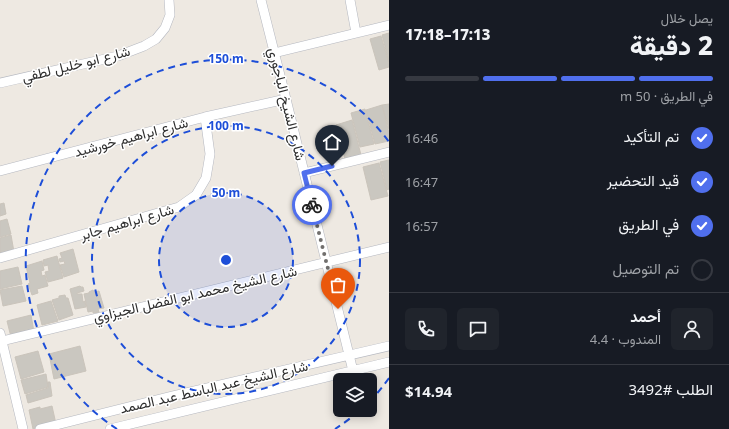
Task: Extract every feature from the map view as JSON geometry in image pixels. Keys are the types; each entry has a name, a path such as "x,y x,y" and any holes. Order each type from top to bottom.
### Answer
{"street":[{"name":"شارع ابو خليل لطفي","path":"0,83 118,56 144,46 156,39 165,28 170,15 169,0"},
{"name":"شارع الشيخ الباجوري","path":"261,0 353,370"},
{"path":"350,0 356,33"},
{"path":"274,53 389,25"},
{"name":"شارع ابراهيم خورشيد","path":"0,171 205,117 286,99"},
{"name":"شارع ابراهيم جابر","path":"0,258 179,207 196,195 206,178 210,154 205,117"},
{"path":"304,173 389,152"},
{"name":"شارع الشيخ محمد ابو الفضل الجيزاوي","path":"1,337 326,263 389,247"},
{"path":"1,337 23,429"},
{"name":"شارع الشيخ عبد الباسط عبد الصمد","path":"40,429 172,396 389,346"},
{"name":"شارع الشيخ عبد الباسط عبد الصمد","path":"110,429 389,362"}],"building":[{"path":"389,33 389,62 382,35"},
{"path":"381,36 389,67 379,70 370,39"},
{"path":"389,104 389,129 382,105"},
{"path":"382,105 389,133 389,141 375,144 366,110"},
{"path":"365,109 374,144 360,147 351,113"},
{"path":"352,120 361,155 345,159 336,125"},
{"path":"389,160 389,189 387,190 380,162"},
{"path":"379,163 388,196 371,200 363,167"},
{"path":"4,203 6,214 0,216 0,204"},
{"path":"7,219 11,234 0,237 0,221"},
{"path":"11,235 14,252 0,255 0,238"},
{"path":"73,249 79,272 64,277 60,265 65,264 64,261 60,262 59,259 62,258 60,253"},
{"path":"57,256 63,278 48,282 45,272 49,271 48,265 44,266 43,260"},
{"path":"42,261 44,270 41,271 42,276 45,275 48,286 37,289 38,293 32,295 28,284 30,283 26,266"},
{"path":"18,267 22,284 0,289 0,271"},
{"path":"22,286 26,301 3,306 0,290"},
{"path":"80,286 83,287 84,291 77,294 82,294 83,302 85,301 86,307 75,309 70,289"},
{"path":"93,290 94,292 99,291 104,308 98,309 99,312 93,313 93,311 88,312 84,294"},
{"path":"65,295 66,298 68,298 73,315 59,320 52,300 59,298 59,296"},
{"path":"51,301 58,321 42,325 37,305"},
{"path":"31,315 34,332 11,337 7,321"},
{"path":"80,346 86,371 54,379 49,354"},
{"path":"38,351 44,372 21,379 15,357"},
{"path":"46,374 48,387 25,394 21,380"},
{"path":"48,382 50,382 52,396 28,403 26,395 48,388"},
{"path":"52,406 56,424 33,429 29,410"}],"way so far":[{"path":"312,205 338,309"}],"route":[{"path":"312,205 304,173 332,166"}]}
